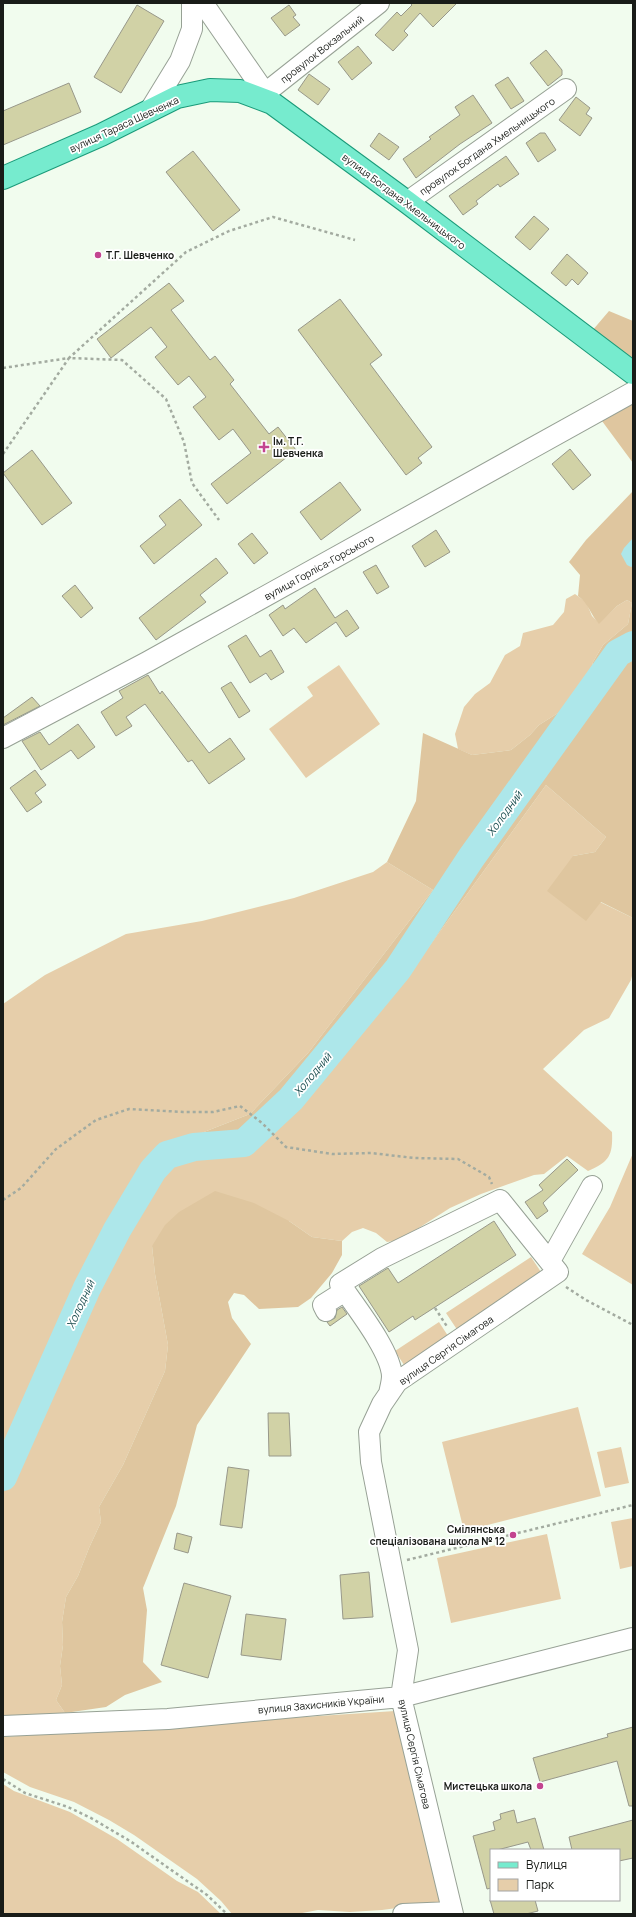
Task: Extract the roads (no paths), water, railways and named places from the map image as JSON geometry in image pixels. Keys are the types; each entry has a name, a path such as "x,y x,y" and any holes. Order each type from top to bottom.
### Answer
{"main road":[{"name":"вулиця Тараса Шевченка","path":"3,178 101,135 177,98 210,90 240,91 268,99"},
{"name":"вулиця Богдана Хмельницького","path":"268,99 633,373"}],"street":[{"path":"150,110 180,61 192,28 192,3"},
{"name":"вулиця Богдана Хмельницького","path":"203,3 268,99"},
{"name":"провулок Вокзальний","path":"268,99 379,3"},
{"name":"провулок Богдана Хмельницького","path":"407,202 566,89"},
{"name":"вулиця Горліса-Горського","path":"3,738 147,662 633,392"},
{"path":"389,1394 392,1377 390,1365 384,1350 335,1302 340,1284 382,1258 500,1200 550,1269 592,1186"},
{"name":"вулиця Сергія Сімагова","path":"453,1913 401,1697 408,1650 371,1462 369,1432 397,1382 456,1342 550,1269"},
{"name":"вулиця Захисників України","path":"3,1726 168,1719 401,1697 633,1638"},
{"path":"403,1914 453,1913"}],"water":[{"path":"633,538 633,566 631,567 627,565 621,554"}],"waterway":[{"name":"Холодний","path":"3,1477 87,1288 117,1230 153,1170 167,1155 194,1147 244,1143 291,1099 398,969 471,858 618,653 633,645"}],"place":[{"name":"Т.Г. Шевченко","path":"98,255"},
{"name":"Ім. Т.Г. Шевченка","path":"264,447"},
{"name":"Смілянська спеціалізована школа № 12","path":"513,1535"},
{"name":"Мистецька школа","path":"540,1786"}]}
